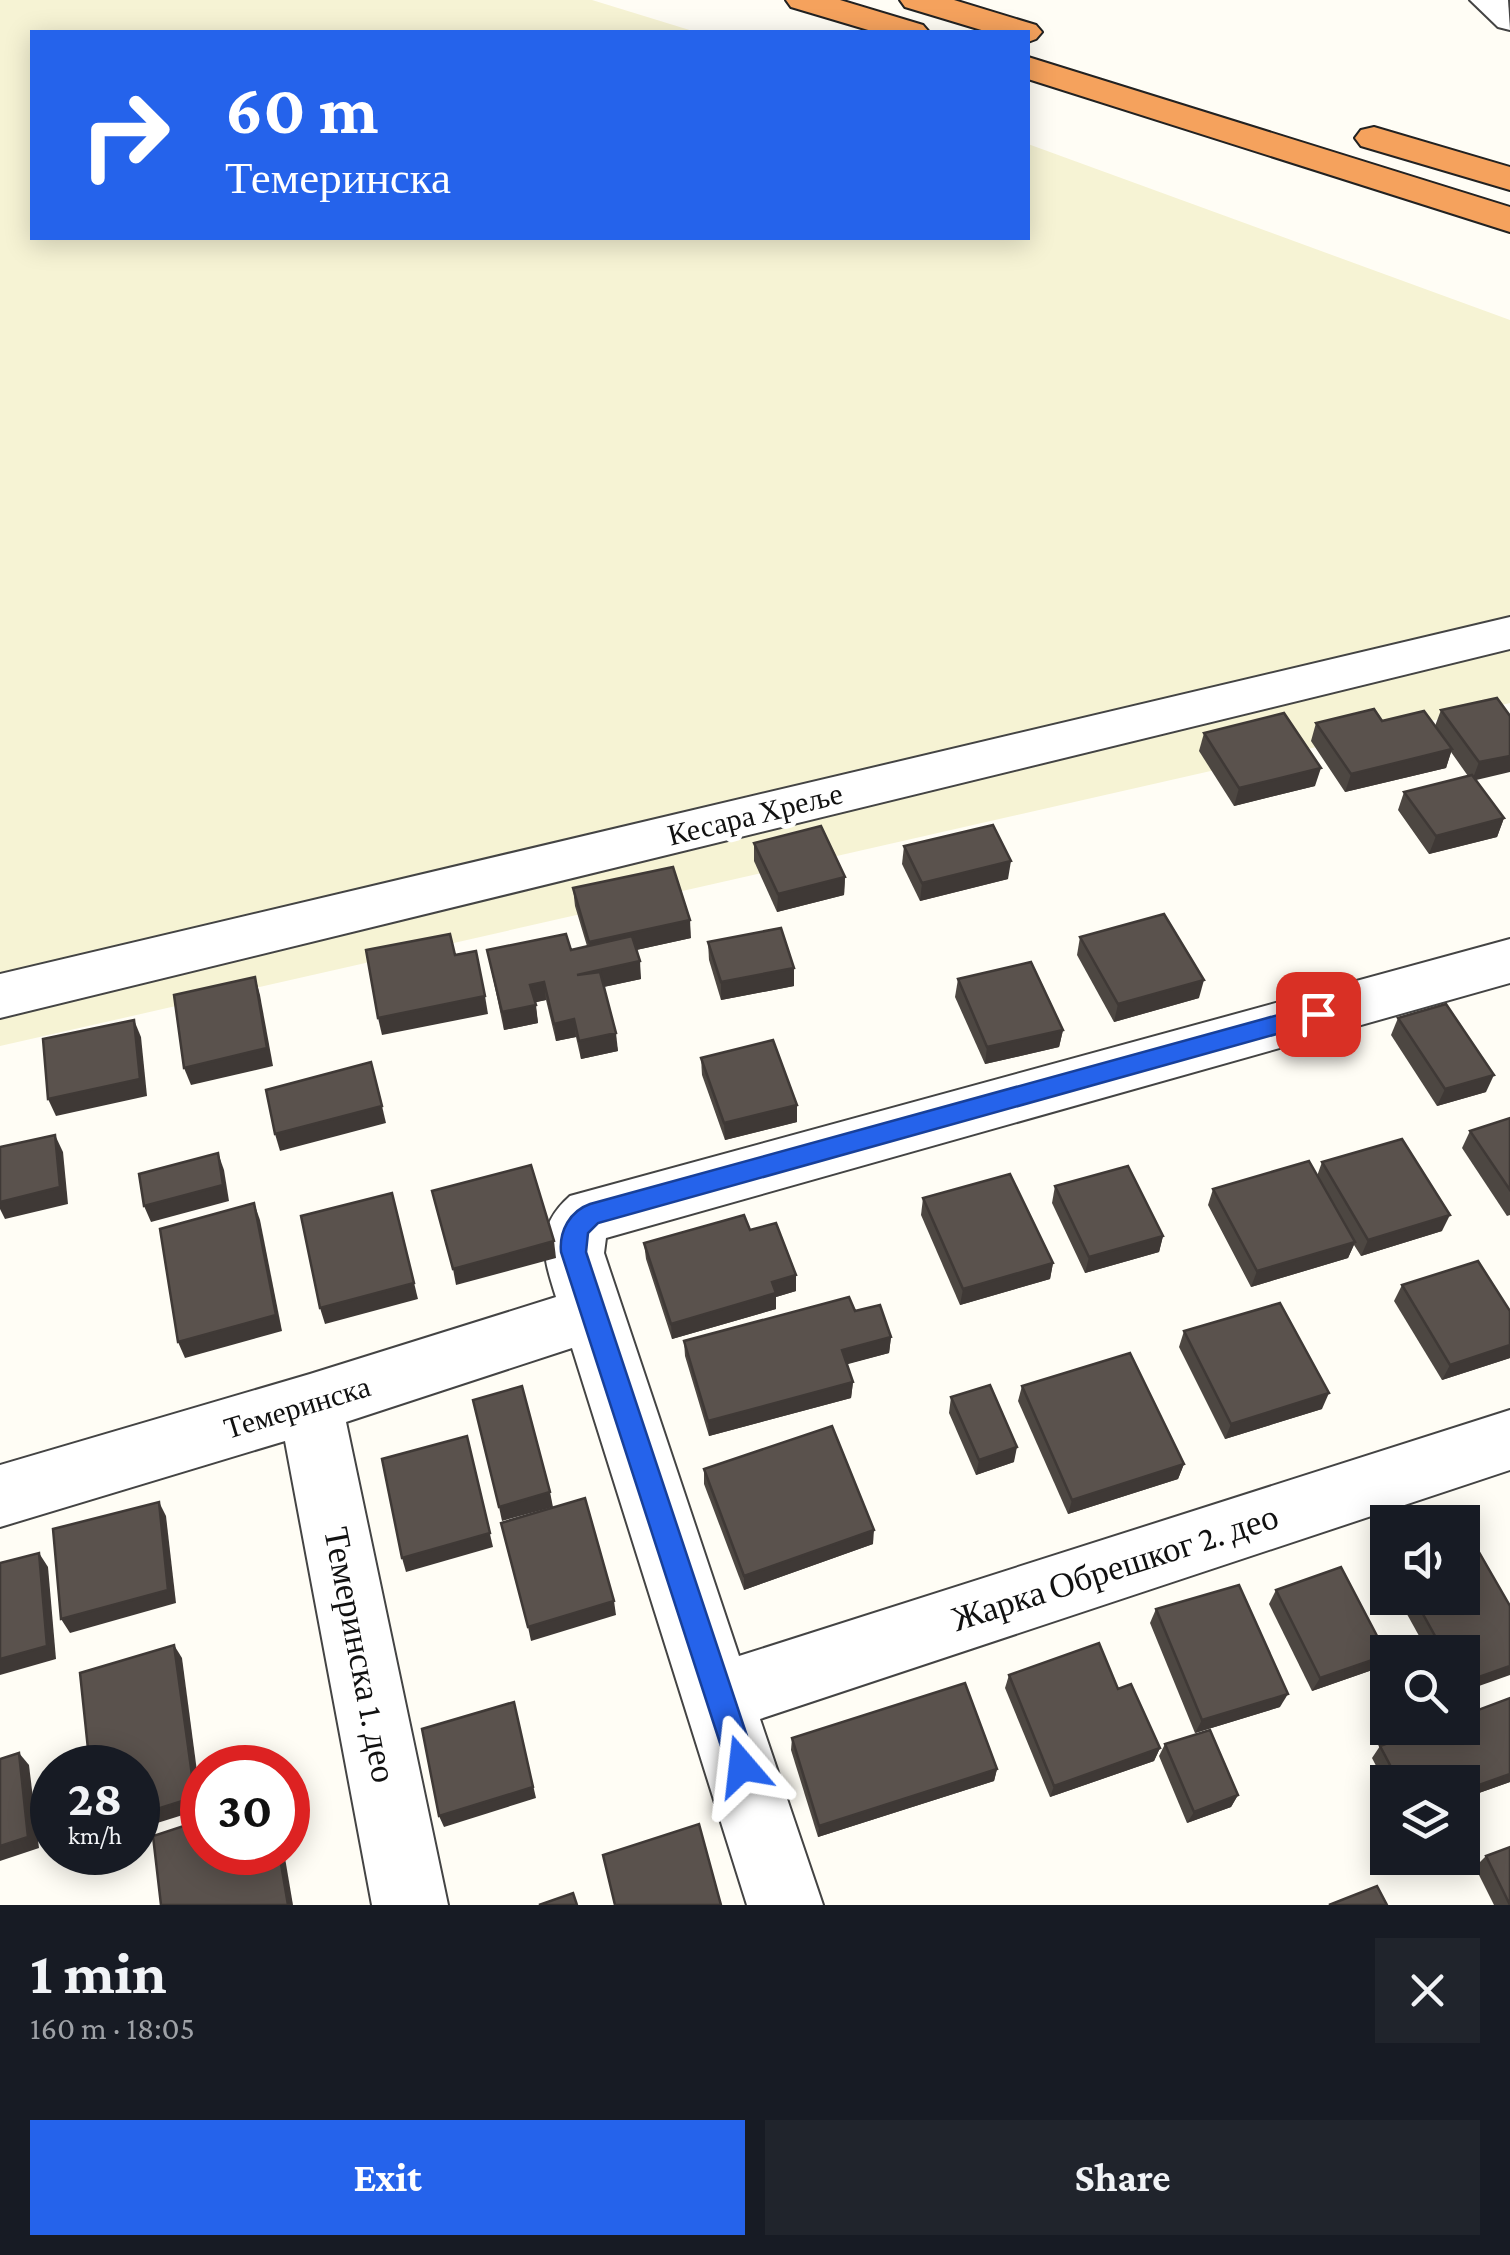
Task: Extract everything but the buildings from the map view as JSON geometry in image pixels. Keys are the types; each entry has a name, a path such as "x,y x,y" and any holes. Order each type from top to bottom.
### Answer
{"highway":[{"path":"803,0 904,30"},
{"path":"917,0 1016,30"},
{"path":"1030,34 1212,90"},
{"path":"1030,69 1510,220"},
{"path":"1346,130 1510,179"}],"street":[{"name":"Кесара Хреље","path":"0,996 1510,633"},
{"path":"785,1905 593,1313 572,1240 578,1226 590,1214 1510,960"},
{"name":"Темеринска","path":"0,1496 310,1404 593,1313"},
{"name":"Темеринска 1. део","path":"310,1404 410,1905"},
{"name":"Жарка Обрешког 2. део","path":"720,1697 1510,1440"}],"shaded area":[{"path":"0,0 592,0 690,30 30,30 30,240 1030,240 1030,145 1510,320 1510,703 0,1046"}],"route":[{"path":"742,1766 574,1252 572,1240 578,1226 590,1214 1318,1014"}]}
